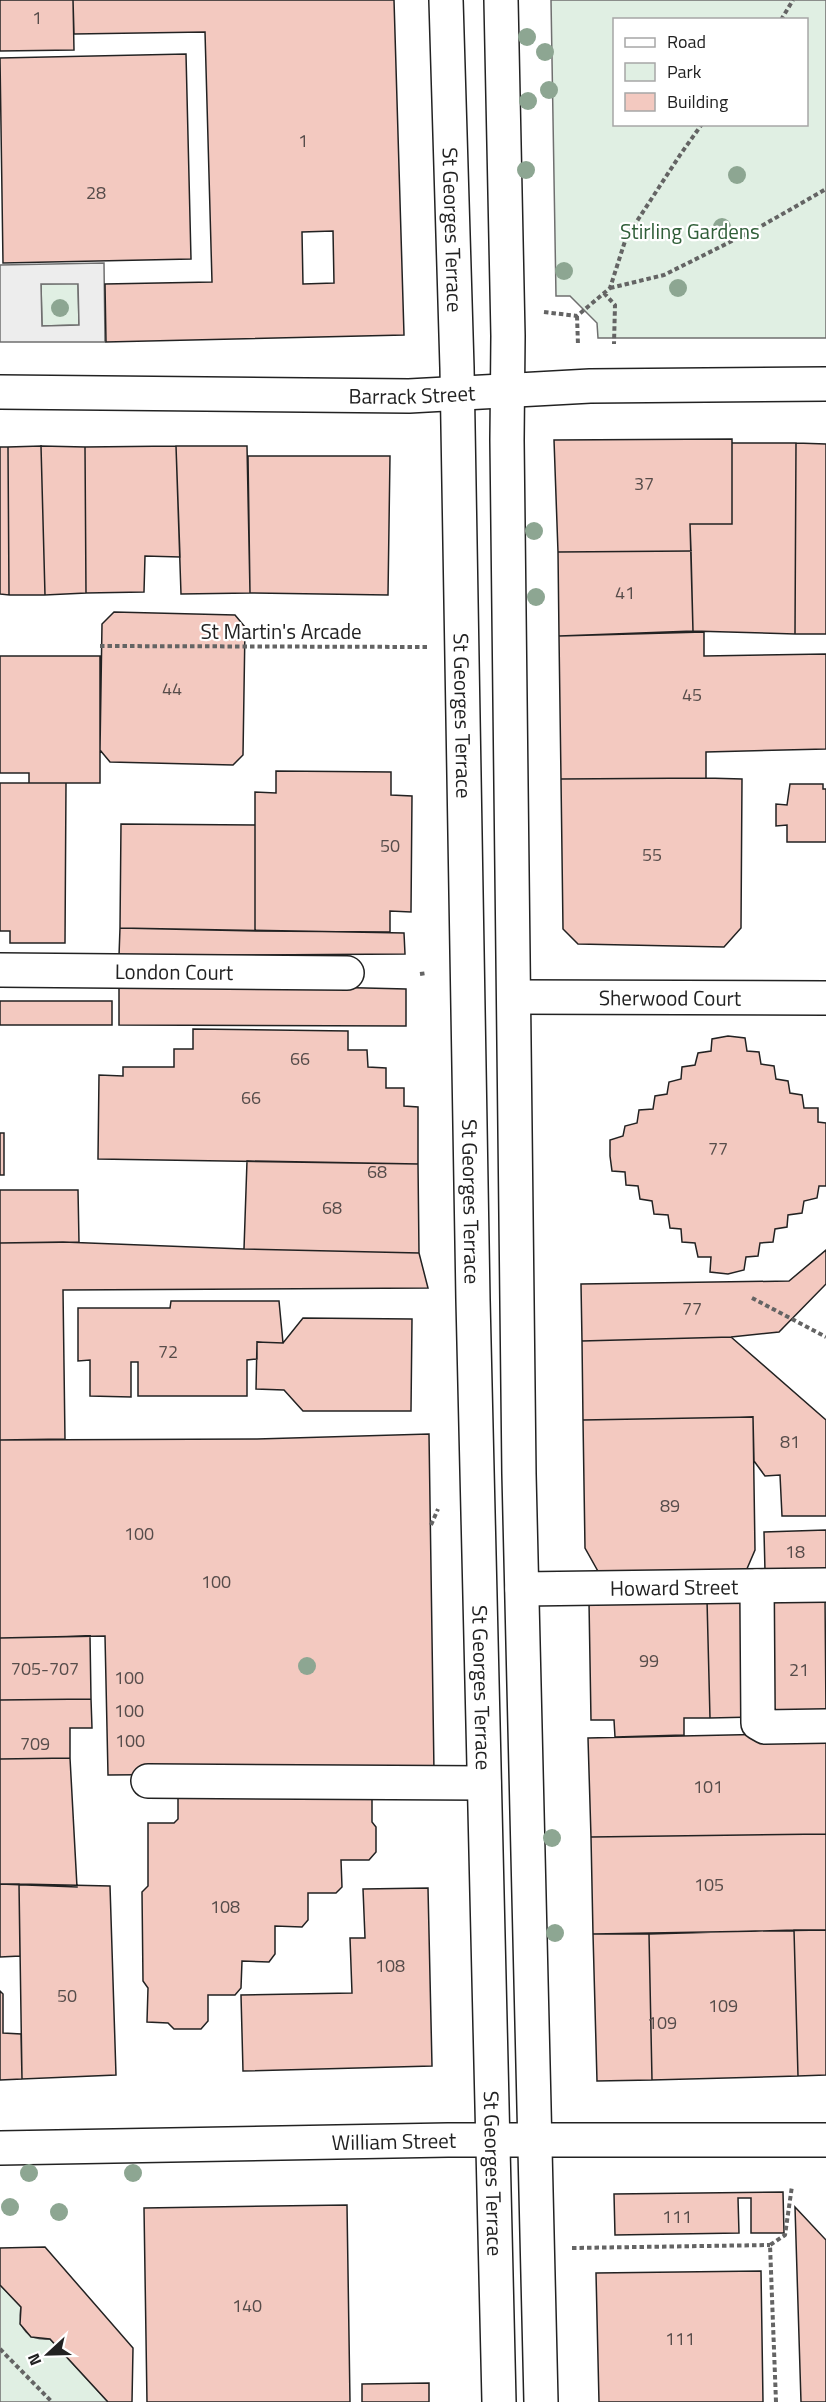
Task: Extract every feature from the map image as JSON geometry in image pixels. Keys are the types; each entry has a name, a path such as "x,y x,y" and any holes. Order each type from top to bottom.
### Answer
{"main road":[{"name":"St Georges Terrace","path":"446,0 457,393 472,1300 499,2402"},
{"name":"St Georges Terrace","path":"501,0 516,1256 541,2402"},
{"name":"Barrack Street","path":"0,392 409,396 590,386 826,384"},
{"name":"London Court","path":"0,970 346,973"},
{"name":"Sherwood Court","path":"514,997 826,998"},
{"name":"Howard Street","path":"522,1589 826,1585"},
{"path":"757,1586 758,1723 765,1727 826,1726"},
{"path":"148,1781 484,1783"},
{"name":"William Street","path":"0,2148 535,2140 826,2140"}],"path":[{"path":"781,18 793,0"},
{"path":"610,288 626,238 701,126"},
{"path":"544,312 577,316 610,288 664,274 758,228 826,189"},
{"path":"604,293 615,305 614,344"},
{"path":"577,316 578,345"},
{"name":"St Martin's Arcade","path":"100,646 462,646"},
{"path":"420,974 427,973"},
{"path":"752,1298 826,1337"},
{"path":"431,1525 438,1509"},
{"path":"563,2248 770,2245 785,2235 792,2186"},
{"path":"770,2245 776,2402"},
{"path":"0,2349 52,2402"}],"green space":[{"name":"Stirling Gardens","path":"551,0 826,0 826,338 598,338 597,323 570,296 556,296"},
{"path":"78,283 79,325 42,326 41,284"},
{"path":"0,2285 21,2307 21,2322 26,2332 36,2338 50,2339 108,2402 0,2402"}],"shaded area":[{"path":"104,263 105,342 0,342 0,265","holes":["41,284 78,284 79,325 42,326"]}],"building":[{"path":"0,0 73,0 74,50 0,51"},
{"path":"73,0 394,0 404,335 106,342 105,284 212,282 205,32 74,34","holes":["333,231 334,283 303,284 302,232"]},
{"path":"186,54 191,259 3,263 0,58"},
{"path":"732,439 732,524 690,524 691,551 558,552 554,440"},
{"path":"732,443 796,443 795,634 693,631 690,524 732,524"},
{"path":"796,443 826,444 826,634 795,634"},
{"path":"41,446 45,595 9,595 8,447"},
{"path":"41,446 85,447 86,593 45,595"},
{"path":"176,446 247,446 250,593 181,594"},
{"path":"176,446 180,557 145,556 144,592 86,593 85,447"},
{"path":"0,447 8,447 9,595 0,594"},
{"path":"248,456 390,456 388,595 250,593"},
{"path":"691,551 693,631 559,636 558,552"},
{"path":"114,612 235,615 245,627 243,755 233,765 110,762 100,750 102,624"},
{"path":"704,632 704,656 826,654 826,749 706,752 706,778 561,779 559,636"},
{"path":"0,656 100,656 100,783 29,783 29,773 0,773"},
{"path":"276,771 391,772 391,795 412,796 411,912 390,911 390,932 255,931 255,792 276,793"},
{"path":"561,779 742,779 741,928 724,947 578,944 563,929"},
{"path":"0,783 66,783 65,943 10,943 10,931 0,931"},
{"path":"790,784 823,784 823,789 826,789 826,842 787,842 787,825 776,826 776,804 787,805"},
{"path":"121,824 255,825 255,931 120,928"},
{"path":"120,928 404,933 405,954 119,956"},
{"path":"119,982 406,989 406,1026 119,1025"},
{"path":"0,1001 112,1001 112,1025 0,1025"},
{"path":"193,1029 348,1031 348,1050 367,1050 368,1067 386,1068 386,1088 404,1088 404,1106 418,1107 418,1164 98,1159 99,1075 123,1076 123,1067 174,1067 174,1049 193,1049"},
{"path":"728,1036 745,1038 747,1051 759,1052 761,1064 774,1066 776,1079 788,1081 790,1093 802,1095 804,1108 818,1108 818,1122 826,1123 826,1186 819,1186 817,1198 804,1201 802,1213 788,1215 787,1227 775,1229 773,1242 760,1243 758,1256 746,1257 744,1270 728,1274 710,1272 711,1257 698,1257 695,1243 682,1242 681,1229 670,1228 668,1215 654,1214 652,1201 640,1199 638,1186 626,1185 625,1172 612,1171 610,1140 623,1136 625,1126 637,1123 639,1110 653,1109 655,1096 667,1094 669,1082 681,1079 682,1067 695,1065 698,1053 711,1051 712,1039"},
{"path":"0,1133 4,1133 4,1175 0,1175"},
{"path":"247,1161 418,1164 419,1253 244,1249"},
{"path":"0,1190 78,1190 79,1242 0,1243"},
{"path":"63,1242 419,1253 428,1288 63,1290 65,1439 0,1440 0,1243"},
{"path":"826,1250 826,1284 779,1332 731,1337 582,1341 581,1284 789,1281"},
{"path":"171,1301 279,1301 283,1343 257,1342 257,1359 247,1360 247,1396 138,1396 138,1362 131,1362 131,1397 90,1396 90,1360 78,1361 78,1308 170,1308"},
{"path":"303,1318 412,1319 411,1411 303,1411 284,1390 256,1389 257,1342 283,1343"},
{"path":"731,1337 826,1420 826,1516 782,1516 780,1475 765,1476 754,1461 753,1417 583,1420 582,1341"},
{"path":"753,1417 755,1550 746,1571 599,1573 585,1548 583,1420"},
{"path":"429,1434 434,1772 108,1775 105,1636 0,1638 0,1440 257,1439"},
{"path":"826,1530 826,1570 765,1571 764,1532"},
{"path":"771,1595 825,1595 826,1716 774,1712"},
{"path":"750,1599 753,1717 710,1718 707,1600"},
{"path":"707,1600 710,1718 684,1718 684,1735 615,1737 614,1720 591,1720 589,1602"},
{"path":"90,1636 91,1699 0,1700 0,1638"},
{"path":"91,1699 92,1728 70,1728 70,1758 0,1759 0,1700"},
{"path":"826,1733 826,1834 591,1837 588,1738"},
{"path":"70,1758 77,1887 0,1884 0,1759"},
{"path":"178,1797 372,1799 372,1822 376,1827 376,1852 369,1860 341,1860 342,1887 336,1893 308,1893 308,1920 302,1927 275,1926 275,1954 269,1962 242,1961 241,1988 235,1995 208,1995 208,2021 201,2029 174,2029 168,2023 147,2022 148,1988 143,1981 142,1892 148,1886 148,1823 174,1823 178,1819"},
{"path":"826,1834 826,1930 593,1934 591,1837"},
{"path":"0,1884 19,1884 20,1956 0,1957"},
{"path":"19,1884 110,1886 116,2075 22,2079"},
{"path":"428,1888 432,2066 243,2071 241,1995 352,1993 350,1938 365,1938 363,1889"},
{"path":"794,1930 798,2076 652,2080 649,1934"},
{"path":"794,1930 826,1930 826,2075 798,2076"},
{"path":"593,1934 649,1934 652,2080 597,2081"},
{"path":"0,1991 3,1994 3,2033 21,2034 22,2079 0,2080"},
{"path":"783,2192 784,2233 751,2233 751,2198 738,2198 739,2233 615,2235 614,2194"},
{"path":"347,2205 350,2402 147,2402 144,2208"},
{"path":"795,2207 826,2240 826,2402 801,2402"},
{"path":"45,2247 133,2348 132,2402 108,2402 50,2339 31,2337 20,2324 21,2307 0,2285 0,2248"},
{"path":"761,2271 763,2402 599,2402 596,2273"},
{"path":"429,2383 429,2402 362,2402 362,2384"}]}
